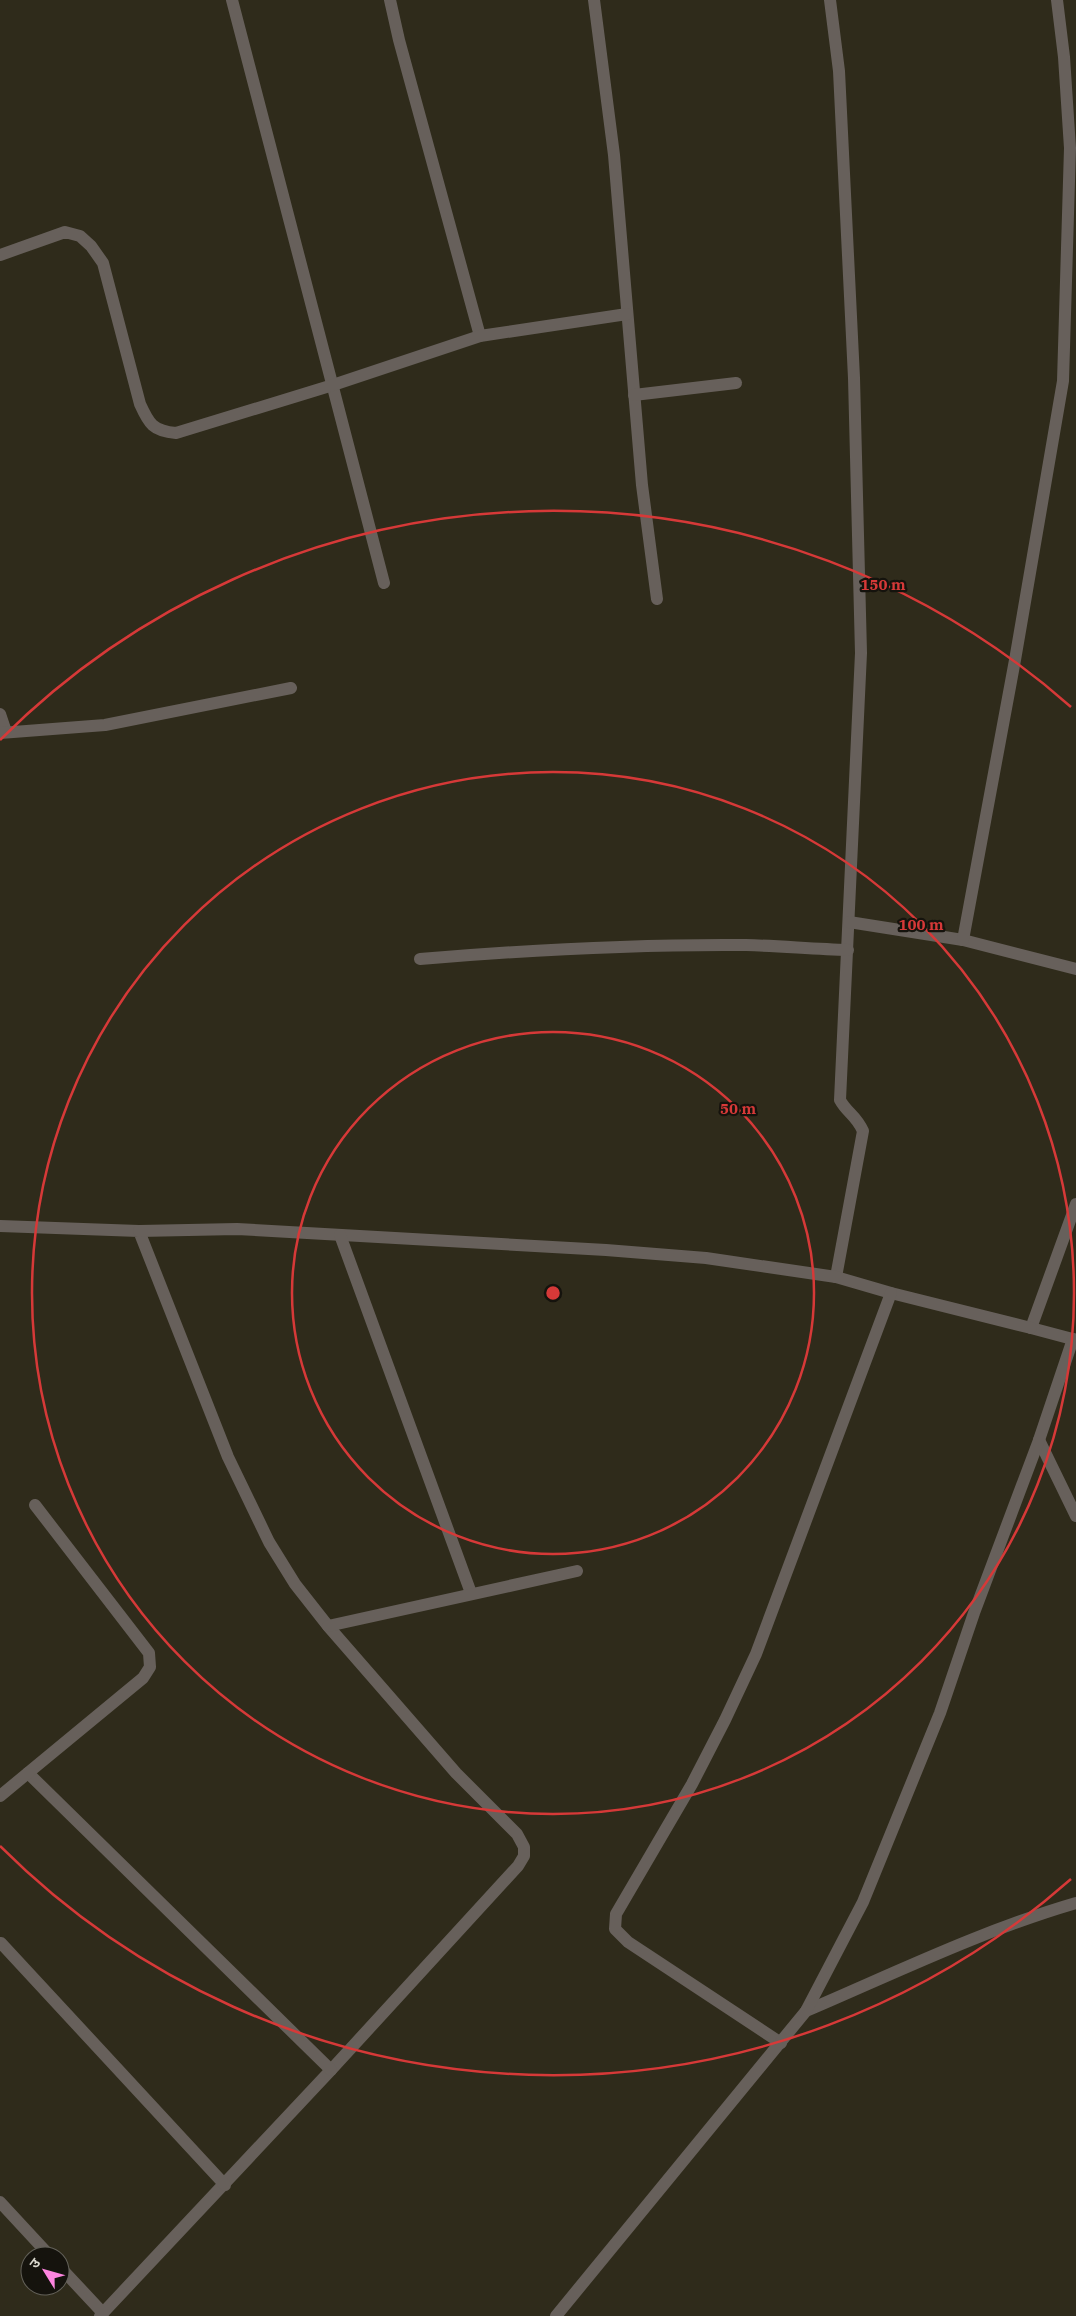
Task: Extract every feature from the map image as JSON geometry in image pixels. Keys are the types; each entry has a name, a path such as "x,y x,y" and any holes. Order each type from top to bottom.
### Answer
{"street":[{"path":"232,0 384,583"},
{"path":"390,0 399,40 480,336"},
{"path":"594,0 614,155 642,485 657,599"},
{"path":"830,0 839,71 854,378 860,644 840,1100 844,1107 857,1118 863,1131 836,1277"},
{"path":"963,940 1016,660 1063,381 1070,148 1064,57 1057,0"},
{"path":"0,255 65,232 80,236 91,246 103,263 140,404 148,422 161,432 176,433 333,385 480,336 627,314"},
{"path":"634,395 736,382"},
{"path":"0,714 3,732 105,725 291,688"},
{"path":"849,922 963,940 1076,969"},
{"path":"420,960 523,950 746,945 848,950"},
{"path":"1031,1328 1076,1204"},
{"path":"0,1226 139,1231 237,1229 606,1250 706,1258 836,1277 891,1293 1074,1339 1039,1440 974,1613 940,1713 863,1902 806,2011 556,2316"},
{"path":"70,2278 102,2315 331,2070 518,1866 524,1856 524,1847 517,1834 456,1773 328,1626 295,1584 269,1542 228,1457 139,1231"},
{"path":"340,1235 471,1594"},
{"path":"781,2043 628,1942 615,1929 616,1914 726,1720 756,1654 891,1293"},
{"path":"1039,1440 1076,1516"},
{"path":"0,1796 143,1678 150,1666 148,1653 35,1506"},
{"path":"328,1626 577,1571"},
{"path":"28,1773 331,2070"},
{"path":"806,2011 959,1945 1041,1913 1076,1903"},
{"path":"1,1943 224,2185"},
{"path":"0,2202 41,2246"}]}
